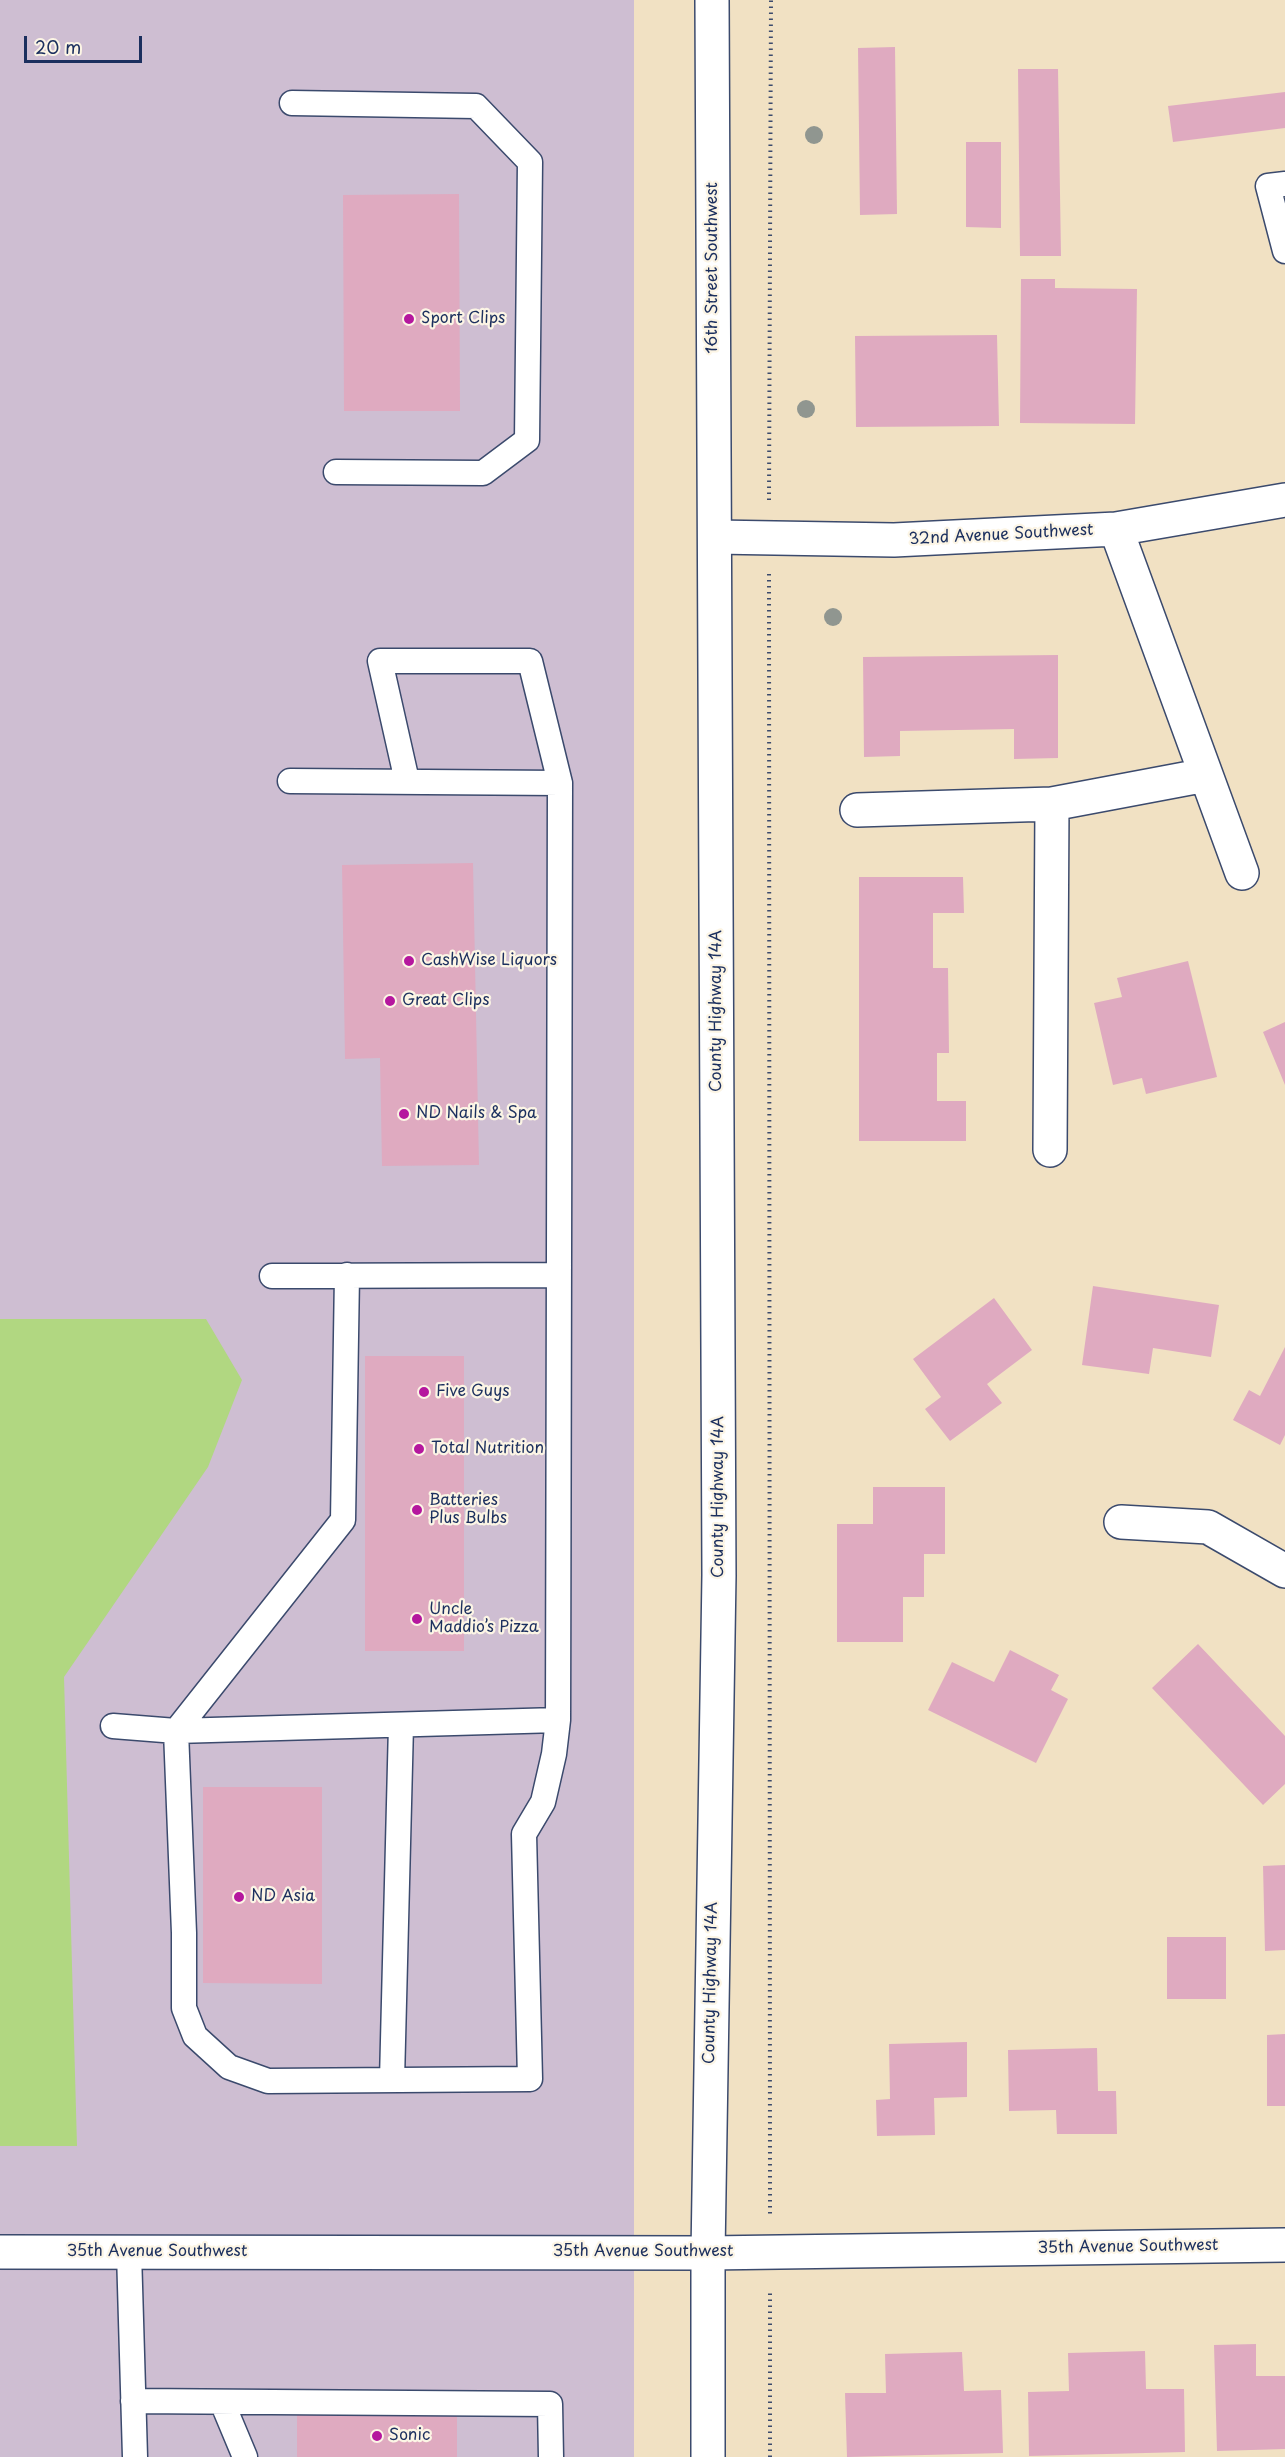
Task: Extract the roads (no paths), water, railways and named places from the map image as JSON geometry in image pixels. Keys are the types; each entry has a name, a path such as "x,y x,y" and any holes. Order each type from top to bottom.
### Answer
{"street":[{"name":"16th Street Southwest","path":"712,0 715,537"},
{"name":"32nd Avenue Southwest","path":"715,537 894,540 1116,529 1285,500"},
{"path":"1116,529 1242,873"},
{"name":"County Highway 14A","path":"708,2457 708,2253 719,1575 715,537"},
{"path":"857,810 1052,804 1206,775"},
{"path":"1050,1150 1052,804"},
{"path":"1121,1522 1208,1527 1285,1571"},
{"name":"35th Avenue Southwest","path":"0,2252 708,2253 1285,2245"}],"lane":[{"path":"292,103 476,106 530,162 527,440 483,473 336,472"},
{"path":"1285,184 1268,186 1285,251"},
{"path":"347,1275 343,1520 176,1731 184,1934 184,2008 195,2036 229,2067 268,2081 530,2079 524,1834 543,1802 554,1754 558,1720 560,783 530,661 380,661 407,781"},
{"path":"290,781 560,783"},
{"path":"272,1276 559,1275"},
{"path":"113,1726 176,1731 558,1720"},
{"path":"392,2080 401,1725"},
{"path":"129,2252 135,2457"},
{"path":"133,2401 550,2404 551,2457"},
{"path":"222,2402 245,2457"}],"place":[{"name":"Sport Clips","path":"409,319"},
{"name":"CashWise Liquors","path":"409,961"},
{"name":"Great Clips","path":"390,1001"},
{"name":"ND Nails & Spa","path":"404,1114"},
{"name":"Five Guys","path":"424,1392"},
{"name":"Total Nutrition","path":"419,1449"},
{"name":"Batteries Plus Bulbs","path":"417,1510"},
{"name":"Uncle Maddio’s Pizza","path":"417,1619"},
{"name":"ND Asia","path":"239,1897"},
{"name":"Sonic","path":"377,2436"}]}
